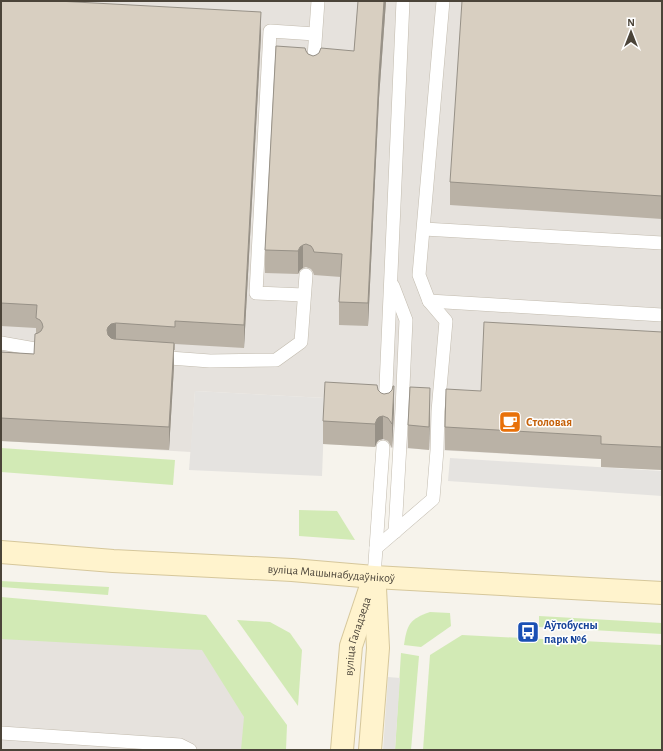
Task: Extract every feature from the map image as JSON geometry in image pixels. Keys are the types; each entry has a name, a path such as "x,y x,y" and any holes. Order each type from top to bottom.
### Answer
{"main road":[{"name":"вуліца Машынабудаўнікоў","path":"1,552 113,561 292,570 374,577 662,593"},
{"name":"вуліца Галадзеда","path":"342,750 351,646 374,577"},
{"name":"вуліца Галадзеда","path":"370,750 378,648 374,577"}],"lane":[{"path":"313,71 318,1"},
{"path":"385,408 403,1"},
{"path":"376,548 433,499 437,450 438,411 446,320 429,301 420,275 443,1"},
{"path":"304,295 256,292 270,31 315,34"},
{"path":"424,229 662,244"},
{"path":"146,356 210,361 276,360 301,342 306,275"},
{"path":"391,280 406,320 394,532"},
{"path":"429,301 662,315"},
{"path":"1,343 35,349"},
{"path":"374,577 384,447"},
{"path":"1,733 180,745 190,750"}],"shaded area":[{"path":"1,1 662,1 662,470 601,467 601,459 323,444 325,398 195,391 191,452 1,441"},
{"path":"195,391 325,398 322,476 189,470"},
{"path":"450,458 662,471 662,496 448,481"},
{"path":"1,619 208,633 265,750 1,750"},
{"path":"388,677 400,678 395,750 383,750"}],"green space":[{"path":"1,448 175,460 173,485 1,472"},
{"path":"299,510 337,511 355,540 299,536"},
{"path":"1,581 109,587 108,595 1,587"},
{"path":"1,597 206,615 287,725 286,750 241,750 244,717 202,650 1,639"},
{"path":"430,612 450,613 451,626 421,647 404,645 408,627 411,623 418,617"},
{"path":"539,616 662,623 662,634 539,627"},
{"path":"237,620 270,622 290,633 302,650 298,706"},
{"path":"462,635 662,645 662,750 423,750 430,655"},
{"path":"401,653 419,656 411,750 395,750"}],"building":[{"path":"1,1 57,1 261,12 244,325 175,321 175,327 116,323 111,324 107,330 108,335 114,339 174,343 169,427 1,418 1,352 34,354 35,334 41,331 43,327 40,320 36,318 37,305 1,303"},
{"path":"358,1 384,1 368,303 339,302 342,254 314,252 311,246 306,244 300,247 298,251 265,250 276,46 305,48 308,54 313,56 319,53 321,48 354,51"},
{"path":"462,1 662,1 662,196 450,182"},
{"path":"484,322 662,332 662,447 601,444 601,436 445,427 446,389 481,391"},
{"path":"325,382 377,385 378,390 384,394 389,393 394,386 392,424 388,418 383,416 377,419 375,424 323,421"},
{"path":"410,387 430,388 429,427 408,425"}],"place":[{"name":"Столовая","path":"510,422"},
{"name":"Аўтобусны парк №6","path":"528,632"}]}
